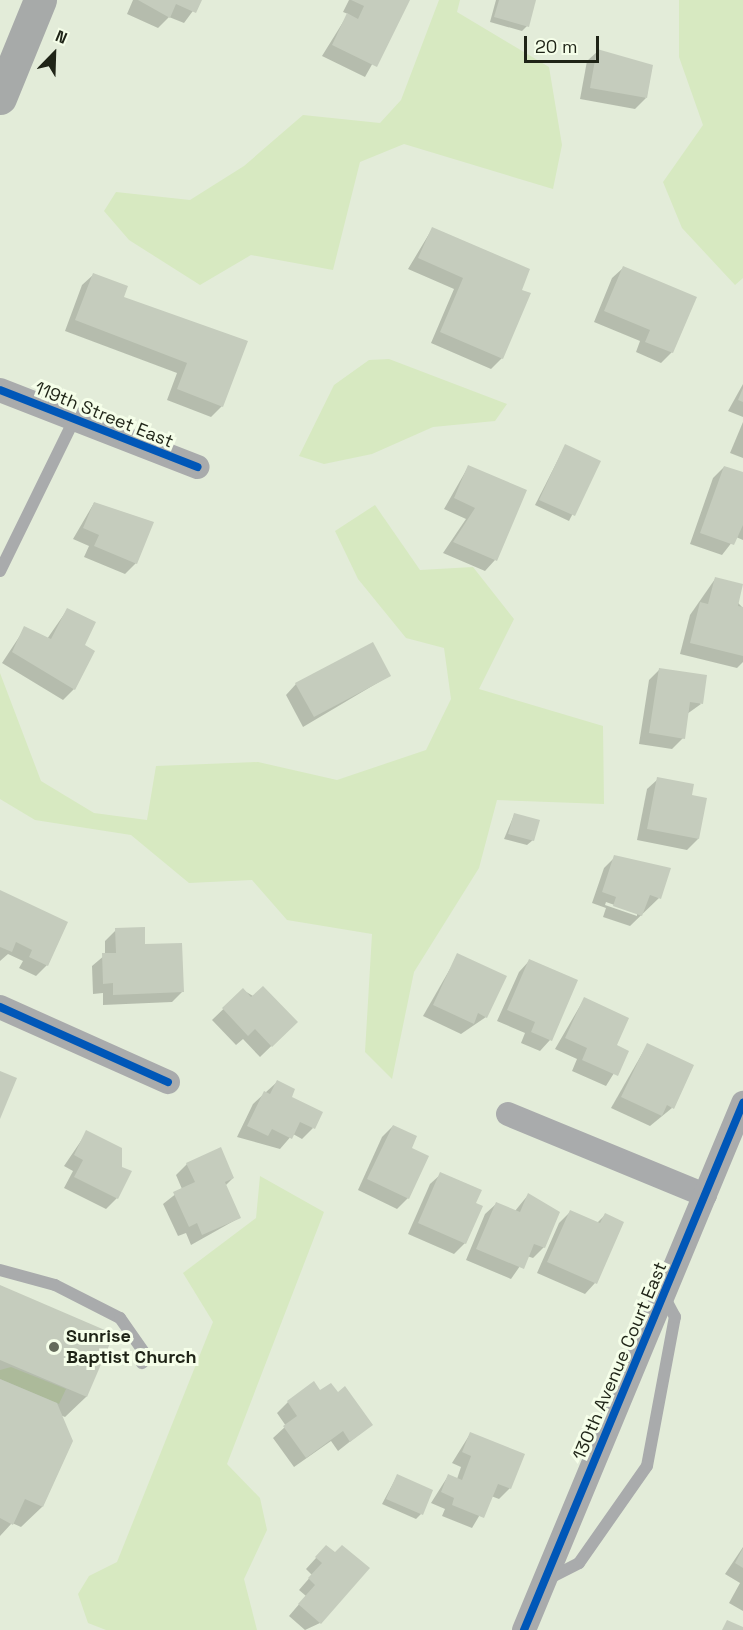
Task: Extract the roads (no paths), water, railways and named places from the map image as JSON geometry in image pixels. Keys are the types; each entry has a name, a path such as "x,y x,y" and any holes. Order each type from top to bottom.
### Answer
{"main road":[{"path":"0,98 40,0"}],"street":[{"name":"119th Street East","path":"0,390 197,467"},
{"path":"0,1007 168,1082"},
{"name":"130th Avenue Court East","path":"524,1630 743,1103"},
{"path":"508,1114 705,1195"}],"lane":[{"path":"0,571 74,420"},
{"path":"0,1270 55,1286 120,1318 148,1358 142,1363"},
{"path":"545,1581 579,1563 646,1466 675,1317 663,1294"}],"place":[{"name":"Sunrise Baptist Church","path":"54,1347"}]}
